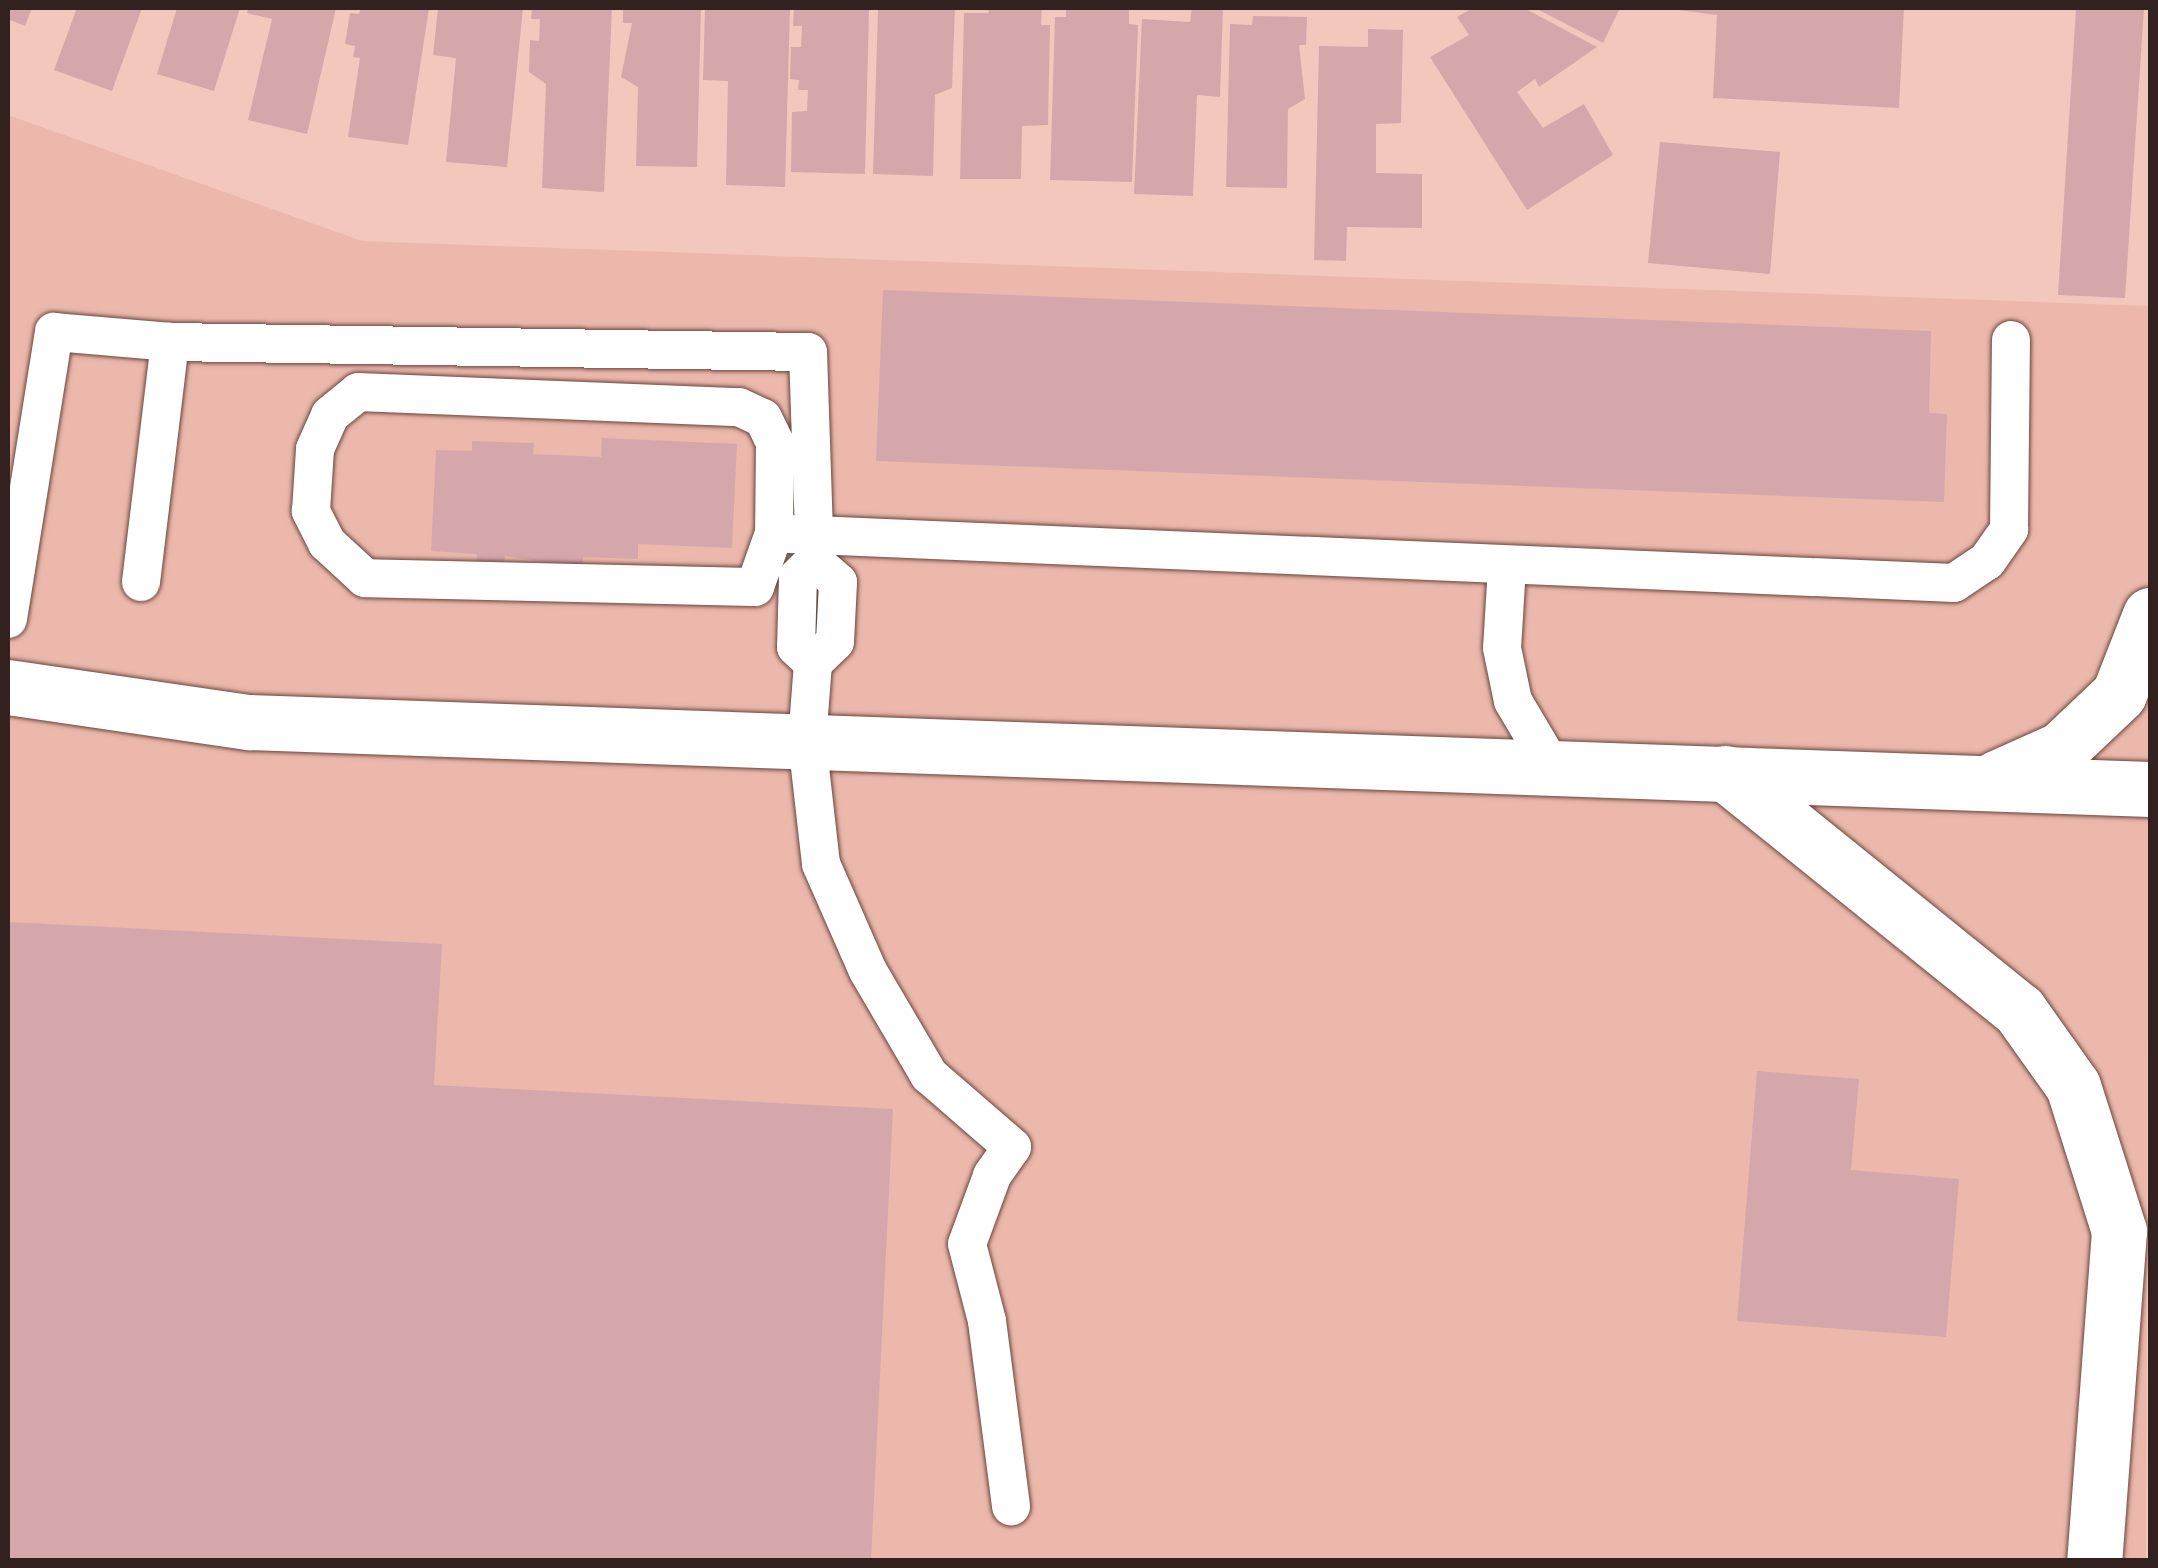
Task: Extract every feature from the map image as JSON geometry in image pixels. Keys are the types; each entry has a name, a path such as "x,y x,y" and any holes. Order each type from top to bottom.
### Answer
{"street":[{"path":"1984,783 2061,750 2119,694 2150,614"},
{"path":"8,688 248,722 2150,789"},
{"path":"1725,773 2019,1010 2073,1086 2118,1232 2094,1560"}],"lane":[{"path":"8,620 54,332 170,342 808,352 814,548 798,578 796,646 813,663 807,740 821,864 868,971 929,1075 1012,1147 992,1176 968,1244 987,1321 1011,1506"},
{"path":"774,533 814,548 1954,583 1987,562 2010,529 2011,340"},
{"path":"141,582 170,342"},
{"path":"358,392 739,408 762,418 775,443 774,533 755,587 365,578 327,543 311,511 314,449 330,415 358,392"},
{"path":"1507,567 1502,648 1513,701 1552,768"}],"shaded area":[{"path":"8,115 362,241 2150,306 2146,1560 8,1560"}],"building":[{"path":"8,8 32,8 25,26 8,19"},
{"path":"77,8 142,8 112,91 54,70"},
{"path":"177,8 240,8 214,91 157,74"},
{"path":"248,8 336,8 307,134 248,120 272,19 247,13"},
{"path":"361,8 429,8 408,145 348,137 360,58 353,57 355,46 345,44 350,13 359,14"},
{"path":"438,8 523,8 507,167 446,162 456,58 433,55"},
{"path":"532,8 612,8 604,192 542,188 546,84 529,72 530,40 539,41 540,19 531,19"},
{"path":"623,8 701,8 697,167 636,166 638,87 621,77 632,23 623,23"},
{"path":"705,8 790,8 785,187 726,185 728,81 703,80"},
{"path":"794,8 869,10 865,174 791,172 792,112 807,111 808,90 798,90 799,80 790,79 791,47 801,47 802,26 793,26"},
{"path":"955,8 952,88 935,95 933,176 873,174 878,9"},
{"path":"988,8 1042,8 1041,25 1050,25 1048,125 1022,126 1021,179 960,179 964,13 989,13"},
{"path":"1066,8 1129,10 1129,24 1138,25 1132,182 1050,180 1055,17 1066,17"},
{"path":"1192,8 1223,8 1220,97 1197,95 1193,196 1134,194 1142,19 1190,22"},
{"path":"1473,8 1524,8 1597,47 1539,87 1535,79 1517,92 1543,128 1584,104 1613,155 1527,210 1430,57 1469,35 1457,17"},
{"path":"1535,8 1620,8 1603,43"},
{"path":"1662,8 1904,8 1899,108 1713,98 1717,15"},
{"path":"2076,8 2144,8 2125,298 2058,295"},
{"path":"1253,16 1307,17 1306,45 1299,45 1305,99 1288,109 1287,188 1226,187 1230,24 1252,25"},
{"path":"1368,29 1403,30 1401,123 1376,124 1376,173 1422,174 1422,228 1347,227 1346,261 1314,260 1319,46 1368,47"},
{"path":"1660,142 1780,152 1770,274 1648,263"},
{"path":"883,290 1931,331 1929,413 1947,414 1944,502 876,461"},
{"path":"602,438 737,444 732,548 638,544 638,559 583,557 582,567 505,556 503,566 476,565 477,554 431,551 436,450 472,451 472,441 534,443 533,454 601,457"},
{"path":"8,922 442,944 434,1085 893,1109 871,1560 8,1560"},
{"path":"1757,1071 1859,1079 1851,1170 1959,1179 1946,1337 1737,1321"}]}
